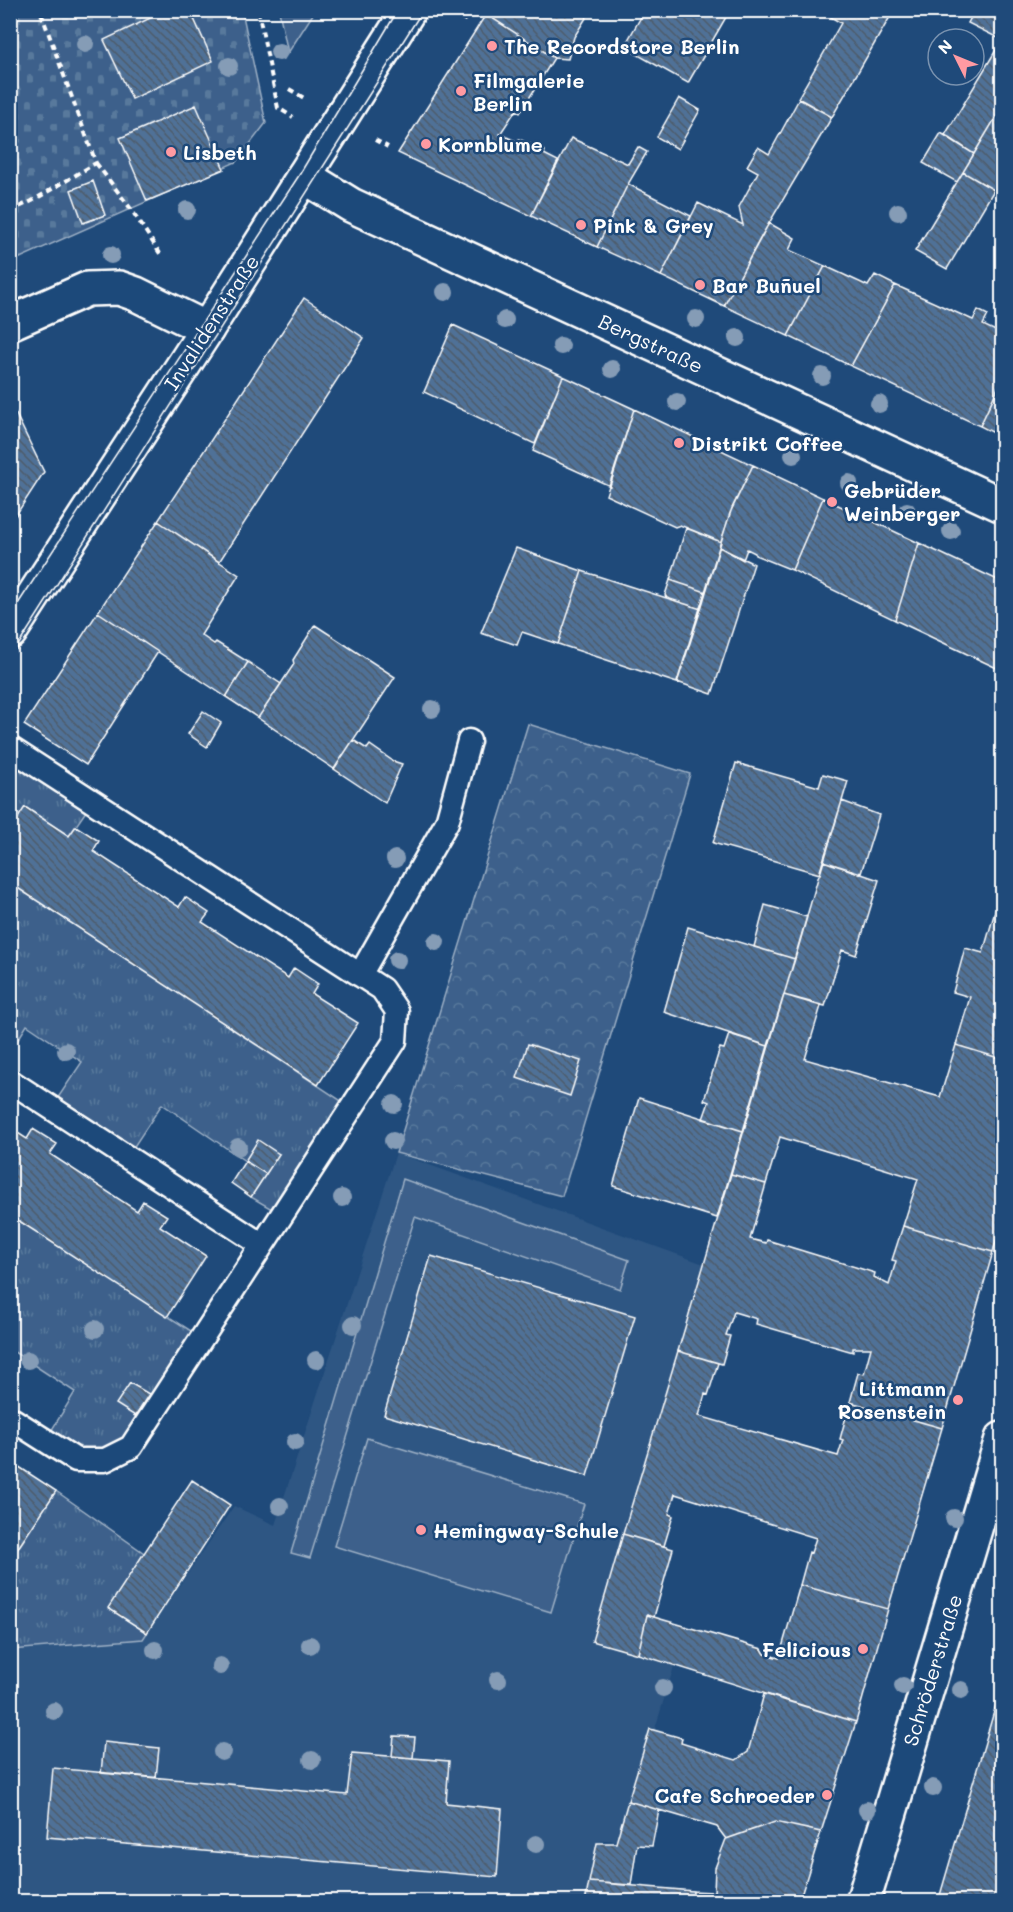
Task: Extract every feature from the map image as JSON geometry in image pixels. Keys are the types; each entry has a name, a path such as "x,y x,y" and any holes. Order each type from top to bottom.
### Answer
{"street":[{"name":"Invalidenstraße","path":"10,632 207,329 409,10"},
{"name":"Bergstraße","path":"304,176 351,205 1002,505"},
{"path":"10,323 87,289 119,288 207,329"},
{"name":"Schröderstraße","path":"863,1902 1002,1439"}],"lane":[{"path":"360,975 447,822 469,741"},
{"path":"10,748 382,989 398,1011 395,1041 130,1447 105,1460 76,1460 10,1418"},
{"path":"10,1082 262,1245"}],"path":[{"path":"40,10 96,163 131,209 161,255"},
{"path":"258,10 278,108"},
{"path":"461,17 467,21"},
{"path":"10,211 32,201 96,163"}],"shaded area":[{"name":"Hemingway-Schule","path":"396,1153 704,1264 592,1640 675,1663 621,1841 602,1840 589,1901 11,1902 11,1650 143,1639 234,1506 275,1525"}],"green space":[{"path":"11,11 242,11 266,123 236,162 11,262"},
{"path":"279,11 315,11 288,53"},
{"path":"528,724 690,774 562,1196 396,1153"},
{"path":"10,751 93,801 69,836 25,807 11,830"},
{"path":"11,883 352,1108 282,1215 251,1197 279,1154 245,1161 162,1104 127,1157 51,1108 82,1062 27,1025 11,1051"},
{"path":"403,1179 629,1260 620,1289 415,1217 310,1558 291,1553"},
{"path":"10,1215 202,1338 131,1447 105,1460 45,1441 75,1392 11,1350"},
{"path":"367,1438 584,1504 551,1612 334,1546"},
{"path":"56,1491 144,1553 109,1608 147,1633 143,1639 11,1650 10,1547 17,1550"}],"building":[{"path":"167,10 190,10 213,61 132,99 104,40"},
{"path":"488,10 591,10 574,37 568,59 554,58 486,14"},
{"path":"645,10 729,12 688,83 624,47"},
{"path":"819,10 894,10 832,117 798,98 841,23"},
{"path":"975,10 1002,10 1002,40 986,32 986,27 976,27 968,23"},
{"path":"486,14 554,58 520,113 516,110 500,134 518,142 519,139 545,151 544,154 558,161 531,216 398,153"},
{"path":"1002,40 1002,107 974,154 945,135 974,87 986,87 986,67"},
{"path":"679,98 700,110 678,149 657,137"},
{"path":"799,99 832,117 762,235 724,306 661,276 698,203 743,225 739,207 758,172 747,166 758,147 769,154"},
{"path":"196,105 224,169 147,201 120,138"},
{"path":"1002,107 1002,177 994,190 963,172"},
{"path":"941,133 974,154 957,182 923,163"},
{"path":"571,138 628,164 638,147 647,152 628,184 597,247 531,216"},
{"path":"963,172 994,190 947,269 915,251"},
{"path":"93,181 105,215 83,223 71,190"},
{"path":"628,184 691,216 661,276 597,247"},
{"path":"769,223 795,238 789,250 825,266 788,336 724,306"},
{"path":"825,266 868,286 875,275 895,285 851,366 788,336"},
{"path":"895,285 973,320 978,310 988,315 983,325 1002,334 1002,379 980,426 851,366"},
{"path":"304,298 364,338 219,562 158,521"},
{"path":"453,325 563,376 535,444 424,392"},
{"path":"563,376 634,409 610,486 533,451"},
{"path":"1002,379 1002,437 980,426"},
{"path":"10,402 44,472 10,524"},
{"path":"634,409 753,465 730,513 721,542 680,525 675,527 606,495"},
{"path":"753,465 823,498 792,570 755,555 747,549 743,560 719,547 732,508"},
{"path":"823,498 919,543 895,620 792,570"},
{"path":"158,521 239,575 201,635 248,662 226,697 98,612"},
{"path":"686,528 721,542 706,592 670,580"},
{"path":"919,543 1002,582 1001,670 895,620"},
{"path":"719,547 754,564 712,694 677,682"},
{"path":"516,548 582,571 558,644 522,632 517,645 481,633"},
{"path":"582,571 701,609 677,683 558,644"},
{"path":"670,580 706,592 701,609 667,598 665,595"},
{"path":"98,612 158,652 86,765 24,725"},
{"path":"315,625 395,677 334,769 258,718 294,664 293,660"},
{"path":"248,662 281,684 258,718 226,697"},
{"path":"203,711 221,723 207,747 188,734"},
{"path":"353,740 367,749 370,745 393,761 402,764 385,803 334,769"},
{"path":"736,763 819,787 823,774 848,781 820,874 713,843"},
{"path":"842,801 879,815 861,873 823,861"},
{"path":"25,807 69,836 76,826 99,841 93,851 179,907 185,897 209,913 202,922 288,978 294,968 318,984 312,994 358,1023 318,1085 10,883 10,830"},
{"path":"823,861 879,880 856,955 842,950 825,1006 784,995"},
{"path":"1002,887 1002,1059 956,1045 970,997 953,992 965,948 983,953"},
{"path":"765,905 807,917 795,959 754,947"},
{"path":"688,927 795,959 768,1046 664,1012"},
{"path":"784,995 821,1006 805,1059 940,1097 956,1045 1002,1059 1002,1221 993,1252 903,1226 918,1179 780,1137 766,1184 731,1174"},
{"path":"729,1034 768,1046 743,1131 703,1119 709,1102 704,1100 720,1048 724,1049"},
{"path":"528,1044 581,1061 570,1096 517,1078"},
{"path":"639,1098 743,1131 717,1218 613,1186"},
{"path":"10,1128 27,1139 33,1129 57,1144 50,1154 137,1211 143,1201 167,1216 160,1226 206,1256 167,1317 10,1215"},
{"path":"258,1140 279,1154 266,1174 245,1161"},
{"path":"245,1161 266,1174 251,1197 231,1183"},
{"path":"731,1174 766,1184 750,1239 766,1243 767,1240 875,1273 874,1277 889,1285 896,1261 892,1260 903,1226 993,1252 942,1428 850,1402 858,1373 864,1374 871,1348 853,1348 853,1352 756,1324 757,1319 734,1312 726,1335 730,1336 722,1364 678,1351"},
{"path":"431,1256 635,1316 587,1476 384,1415"},
{"path":"678,1351 718,1363 699,1416 838,1456 850,1402 942,1428 888,1609 800,1585 809,1552 811,1553 816,1538 675,1494 669,1514 673,1516 664,1546 623,1534"},
{"path":"130,1383 149,1394 135,1416 116,1404"},
{"path":"10,1461 56,1491 16,1551 10,1547"},
{"path":"192,1480 230,1505 147,1633 108,1608"},
{"path":"623,1534 673,1549 654,1617 647,1615 638,1654 592,1641"},
{"path":"800,1585 888,1609 856,1722 638,1654 647,1615 762,1649 765,1654 779,1658"},
{"path":"764,1694 856,1722 821,1832 775,1822 726,1839 717,1827 628,1801 650,1729 682,1738 681,1743 736,1760 748,1752"},
{"path":"998,1698 1002,1700 1002,1902 938,1902"},
{"path":"394,1736 415,1737 413,1758 392,1756"},
{"path":"104,1742 159,1748 156,1778 101,1773"},
{"path":"352,1753 449,1761 446,1803 502,1809 497,1877 47,1837 53,1768 347,1795"},
{"path":"628,1801 659,1810 652,1846 637,1845 631,1885 589,1882 597,1843 616,1843"},
{"path":"775,1822 821,1832 799,1902 692,1902 693,1891 714,1892 715,1868 726,1839"},
{"path":"589,1882 693,1891 692,1902 585,1902"}],"tram line":[{"path":"10,616 298,177 398,10"},
{"path":"10,658 423,10"}],"place":[{"name":"The Recordstore Berlin","path":"492,46"},
{"name":"Filmgalerie Berlin","path":"461,91"},
{"name":"Kornblume","path":"426,144"},
{"name":"Lisbeth","path":"171,152"},
{"name":"Pink & Grey","path":"581,225"},
{"name":"Bar Buñuel","path":"700,285"},
{"name":"Distrikt Coffee","path":"679,443"},
{"name":"Gebrüder Weinberger","path":"832,502"},
{"name":"Littmann Rosenstein","path":"958,1400"},
{"name":"Hemingway-Schule","path":"421,1530"},
{"name":"Felicious","path":"863,1649"},
{"name":"Cafe Schroeder","path":"827,1795"}]}
